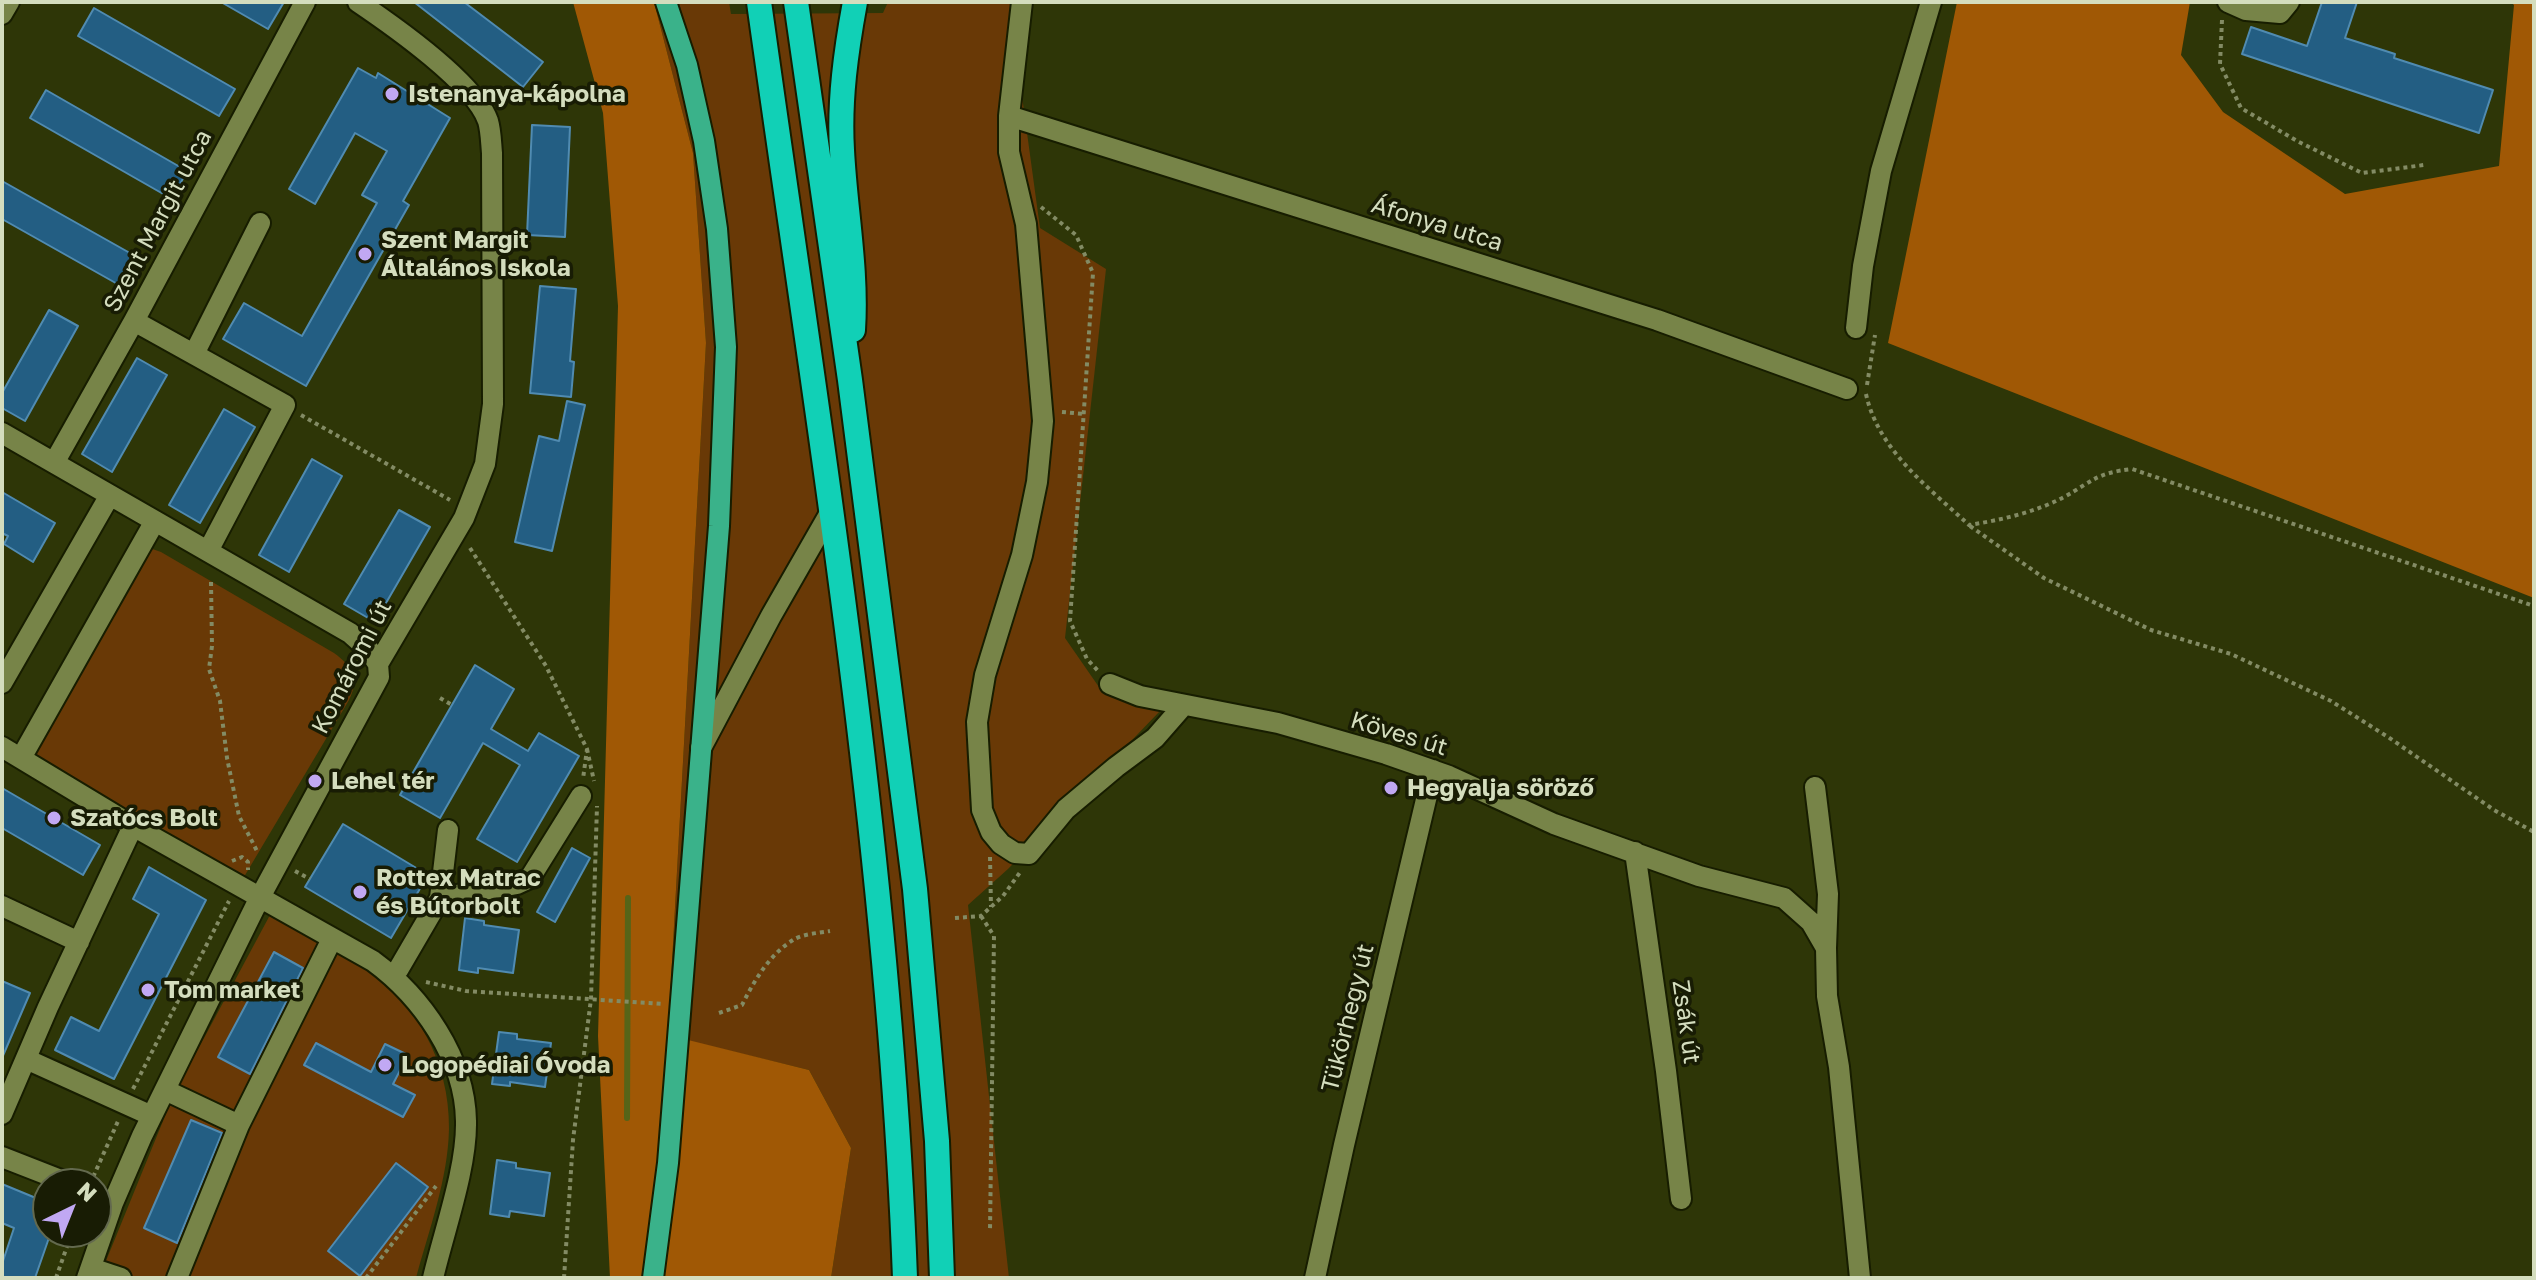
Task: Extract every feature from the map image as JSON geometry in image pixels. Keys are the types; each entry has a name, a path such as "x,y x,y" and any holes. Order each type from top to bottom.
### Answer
{"highway":[{"path":"759,2 854,688 877,887 903,1203 905,1278"},
{"path":"796,2 850,380 915,889 937,1141 942,1278"},
{"path":"850,380 856,294 842,149 842,94 855,2"}],"main road":[{"path":"653,1278 668,1163 719,526 726,347 717,229 704,141 687,65 666,2"}],"street":[{"path":"2,14 9,2"},
{"name":"Szent Margit utca","path":"54,463 305,2"},
{"name":"Komáromi út","path":"112,1185 152,1116 259,899 379,677 378,664 458,529 485,464 493,404 492,153 488,120 470,95 435,58 358,2"},
{"path":"1022,2 1009,116 1009,152 1026,224 1043,421 1037,482 1022,555 985,675 977,722 982,810 997,839 1015,853 1029,854 1066,809 1155,738 1183,706"},
{"path":"1856,328 1863,266 1881,171 1931,2"},
{"path":"2225,10 2280,13 2289,2"},
{"name":"Áfonya utca","path":"1009,116 1657,320 1856,393"},
{"path":"194,354 260,223"},
{"path":"134,321 285,405 208,551"},
{"path":"2,433 350,633 369,650 378,664"},
{"path":"2,683 110,495"},
{"path":"701,749 830,513"},
{"path":"21,758 155,521"},
{"name":"Köves út","path":"1110,684 1140,696 1183,706 1278,723 1433,770 1554,824 1699,876 1784,898 1811,922 1826,948"},
{"path":"2,747 238,887 373,961 396,978 420,1005 438,1033 463,1092 466,1122 462,1158 433,1278"},
{"name":"Tükörhegy út","path":"1315,1278 1433,770"},
{"path":"1815,787 1828,894 1827,996 1839,1067 1860,1278"},
{"path":"440,898 520,883 530,878 591,793"},
{"path":"2,1114 133,826"},
{"path":"398,970 440,898 448,830"},
{"name":"Zsák út","path":"1635,852 1681,1199"},
{"path":"2,906 79,942"},
{"path":"177,1278 239,1125 332,939"},
{"path":"26,1059 152,1116"},
{"path":"165,1090 239,1125"},
{"path":"2,1157 32,1169"},
{"name":"Komáromi út","path":"89,1273 94,1248"},
{"path":"89,1273 121,1278"}],"path":[{"path":"2225,10 2220,64 2241,108 2297,141 2362,173 2424,165"},
{"path":"1017,187 1076,235 1093,273 1070,621 1087,659 1110,684"},
{"path":"1856,393 1906,468 1969,525 2044,578 2151,630 2231,654 2331,701 2494,810 2534,832"},
{"path":"285,405 456,504 470,505"},
{"path":"1071,413 1084,414"},
{"path":"1969,525 2002,520 2063,498 2097,475 2132,469 2534,606"},
{"path":"458,529 546,666 587,749 591,793 598,818 591,999 573,1140 564,1278"},
{"path":"211,582 212,646 209,669 220,701 239,816 258,853"},
{"path":"440,698 452,705"},
{"path":"587,749 591,793"},
{"path":"991,907 989,853 997,839"},
{"path":"955,918 981,916 1003,896 1029,854"},
{"path":"295,871 310,879"},
{"path":"97,1168 222,911 238,887"},
{"path":"981,916 994,936 990,1231"},
{"path":"719,1013 742,1005 755,980 795,938 830,931"},
{"path":"398,970 448,989 664,1004"},
{"path":"366,1278 442,1177"},
{"path":"56,1278 66,1248"}],"shaded area":[{"path":"573,2 654,2 693,153 706,343 668,1035 809,1070 851,1148 831,1278 610,1278 598,1036 618,306 603,113"},
{"path":"654,2 729,2 731,14 883,13 888,2 1031,2 1022,96 1040,228 1106,269 1065,638 1101,690 1160,711 1008,869 968,905 1009,1278 831,1278 851,1148 809,1070 668,1036 706,343 693,153"},
{"path":"1957,2 2190,2 2181,55 2223,112 2345,194 2499,166 2514,5 2511,2 2534,2 2534,598 1888,343"},
{"path":"141,545 161,552 334,653 353,674 354,685 349,700 238,887 21,758"},
{"path":"270,915 339,951 381,980 398,996 426,1035 436,1057 448,1104 445,1167 416,1278 99,1278 174,1094"}],"building":[{"path":"221,2 284,2 268,29"},
{"path":"414,2 464,2 543,62 523,87"},
{"path":"2322,2 2357,2 2345,38 2395,54 2394,58 2493,90 2479,133 2242,54 2251,27 2307,46"},
{"path":"94,8 235,89 219,116 78,36"},
{"name":"Szent Margit Általános Iskola","path":"358,68 376,78 378,73 450,118 403,201 409,205 306,386 223,339 244,303 302,336 377,203 362,195 387,151 355,133 315,204 289,189"},
{"path":"46,90 187,171 172,199 30,118"},
{"path":"532,125 570,127 565,237 527,235"},
{"path":"2,181 137,257 121,286 2,219"},
{"path":"540,286 576,289 570,361 574,362 571,397 530,393"},
{"path":"49,310 78,326 25,421 2,408 2,393"},
{"path":"137,358 167,375 112,472 82,454"},
{"path":"567,401 585,405 552,551 515,542 539,436 559,441"},
{"path":"224,409 255,427 200,523 169,505"},
{"path":"312,459 342,476 289,572 259,555"},
{"path":"2,492 55,523 33,562 4,544 8,536 2,533"},
{"path":"399,510 430,527 375,622 344,604"},
{"path":"475,665 514,689 491,729 528,751 539,733 579,756 517,862 477,839 520,765 483,743 440,818 400,795"},
{"path":"2,788 100,845 83,875 2,828"},
{"path":"343,824 428,875 391,938 305,887"},
{"path":"572,848 590,858 555,922 537,912"},
{"path":"149,867 206,900 114,1079 55,1050 71,1017 99,1031 159,914 133,899"},
{"path":"465,918 484,921 484,925 519,930 513,973 478,968 478,973 459,970"},
{"path":"274,952 303,968 250,1074 218,1057"},
{"path":"2,981 30,993 2,1058"},
{"path":"499,1032 517,1034 517,1039 551,1043 545,1087 510,1082 510,1086 492,1084"},
{"path":"316,1043 371,1072 385,1044 408,1055 393,1084 415,1095 403,1117 304,1065"},
{"path":"191,1120 222,1133 177,1243 144,1228"},
{"path":"497,1160 516,1163 516,1168 550,1173 544,1216 510,1211 509,1217 490,1214"},
{"path":"396,1163 428,1187 360,1276 328,1251"},
{"path":"2,1184 32,1196 32,1248 45,1248 35,1278 2,1278 2,1264 14,1228 2,1223"}],"waterway":[{"path":"627,1118 628,898"}],"place":[{"name":"Istenanya-kápolna","path":"392,94"},
{"name":"Szent Margit Általános Iskola","path":"365,254"},
{"name":"Lehel tér","path":"315,781"},
{"name":"Hegyalja söröző","path":"1391,788"},
{"name":"Szatócs Bolt","path":"54,818"},
{"name":"Rottex Matrac és Bútorbolt","path":"360,892"},
{"name":"Tom market","path":"148,990"},
{"name":"Logopédiai Óvoda","path":"385,1065"}]}
